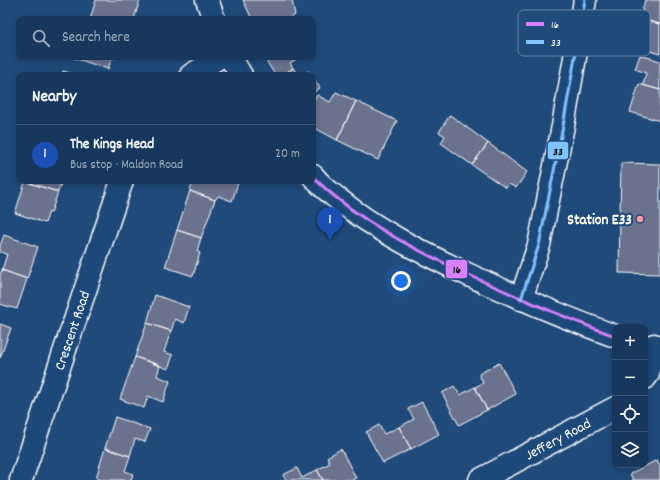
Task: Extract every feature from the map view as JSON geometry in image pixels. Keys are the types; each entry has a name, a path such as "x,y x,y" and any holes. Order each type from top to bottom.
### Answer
{"street":[{"path":"207,0 213,16"},
{"path":"583,10 585,0"},
{"path":"521,299 539,245 575,56"},
{"path":"196,72 215,60"},
{"path":"232,60 239,72"},
{"path":"316,180 352,210 384,231 428,255 521,299 582,325 612,335"},
{"name":"Crescent Road","path":"21,480 121,184"},
{"path":"648,374 653,344"},
{"name":"Jeffery Road","path":"480,480 612,410"}],"building":[{"path":"96,0 140,0 135,16 91,16"},
{"path":"243,0 292,0 295,15 293,16 251,16"},
{"path":"645,0 660,0 660,24 650,22 650,10 642,10"},
{"path":"650,22 660,24 660,54 650,51"},
{"path":"640,56 660,61 660,90 643,85 646,73 635,69"},
{"path":"80,60 111,60 108,69"},
{"path":"266,60 295,60 290,63 293,68 287,72 273,72"},
{"path":"293,68 296,72 287,72"},
{"path":"316,82 320,88 316,91"},
{"path":"639,84 660,90 660,121 630,112"},
{"path":"336,92 356,101 337,140 316,129 316,97 317,95 330,102"},
{"path":"356,101 397,121 378,160 337,140"},
{"path":"450,115 488,143 472,165 441,143 445,136 439,132"},
{"path":"488,143 527,172 516,188 509,184 506,188 472,165"},
{"name":"Station E33","path":"621,163 660,164 660,274 619,273"},
{"path":"24,184 32,184 58,192 51,213 49,212 45,223 15,213"},
{"path":"34,184 61,184 58,192"},
{"path":"192,184 238,184 232,201 218,196 215,200 190,191"},
{"path":"190,191 215,200 201,238 177,230"},
{"path":"177,230 201,238 197,251 200,253 193,276 165,267"},
{"path":"4,235 38,247 27,279 2,270 7,254 0,252 0,246"},
{"path":"2,270 27,279 17,309 0,304 0,275"},
{"path":"155,295 189,307 184,323 175,319 171,331 147,323"},
{"path":"147,323 171,331 164,352 173,355 168,369 135,357"},
{"path":"0,324 11,328 0,358"},
{"path":"135,357 160,365 157,376 170,381 163,402 148,396 144,408 120,399"},
{"path":"499,363 516,394 487,410 475,387 483,383 479,374"},
{"path":"454,386 460,395 475,387 487,410 459,425 442,393"},
{"path":"422,402 439,434 411,449 399,427 414,419 408,409"},
{"path":"115,417 150,429 145,442 135,439 130,456 105,448"},
{"path":"379,425 384,434 399,427 411,449 383,463 366,432"},
{"path":"105,448 130,456 125,471 133,474 131,480 102,480 96,478"},
{"path":"341,449 356,478 352,480 323,480 317,470 330,463 327,457"},
{"path":"657,460 660,466 660,480 633,480 630,474 642,468 648,468 648,465"},
{"path":"297,468 302,478 317,470 323,480 286,480 283,475"}],"transit line":[{"name":"33","path":"583,10 585,0"},
{"name":"33","path":"521,299 539,245 575,56"},
{"name":"16","path":"316,179 353,211 384,231 418,250 523,299 612,335"}],"place":[{"name":"Station E33","path":"640,219"},
{"name":"The Kings Head","path":"330,240"}]}
